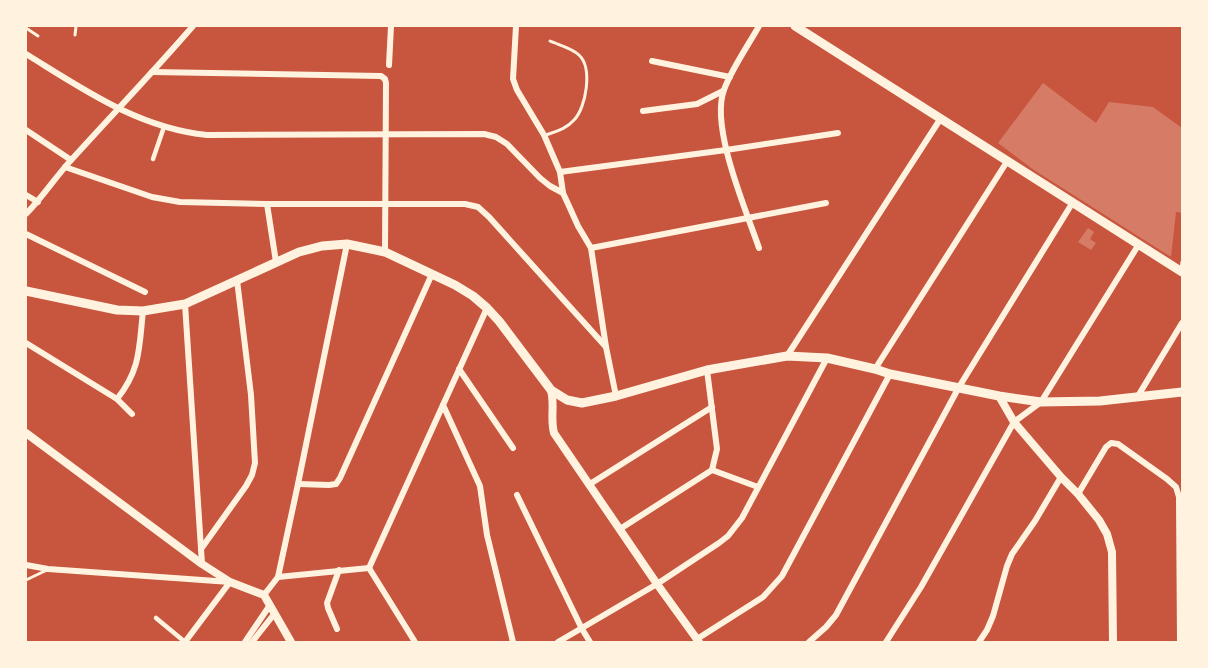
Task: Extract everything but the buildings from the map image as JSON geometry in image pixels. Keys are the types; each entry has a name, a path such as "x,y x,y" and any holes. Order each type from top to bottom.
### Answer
{"main road":[{"path":"795,26 1139,244 1182,268"},
{"path":"26,291 117,310 143,311 185,304 299,252 322,246 347,244 385,252 455,285 473,297 499,321 551,390 567,400 582,403 707,370 787,356 827,358 890,374 1041,402 1101,401 1182,392"}],"street":[{"path":"26,214 71,160 193,26"},
{"path":"389,64 391,26"},
{"path":"516,26 513,79 517,90 544,135 560,172 564,193 578,226 591,248 615,396"},
{"path":"759,26 723,91 720,112 726,150 759,248"},
{"path":"26,54 117,109 186,133 207,135 484,134 496,137 507,144 540,178 564,193"},
{"path":"652,61 730,77"},
{"path":"152,72 381,76 385,79 385,252"},
{"path":"643,111 697,104 723,91"},
{"path":"787,356 941,118"},
{"path":"153,159 164,127"},
{"path":"26,130 71,160"},
{"path":"560,172 838,133"},
{"path":"875,369 1008,160"},
{"path":"65,167 166,200 180,202 465,204 478,207 606,347"},
{"path":"26,195 38,202"},
{"path":"809,642 826,627 848,596 959,387 1073,202"},
{"path":"591,248 826,203"},
{"path":"267,204 276,262"},
{"path":"26,234 145,292"},
{"path":"264,595 278,577 347,244"},
{"path":"886,642 921,587 1014,422 1041,402 1139,244"},
{"path":"298,484 329,485 336,484 340,478 432,274"},
{"path":"201,549 246,486 255,463 251,395 237,280"},
{"path":"185,304 201,564"},
{"path":"369,568 487,308"},
{"path":"117,399 127,387 136,366 143,311"},
{"path":"1138,396 1182,323"},
{"path":"26,352 27,344 117,399 132,414"},
{"path":"558,642 657,584 728,536 742,518 827,358"},
{"path":"459,369 513,448"},
{"path":"620,530 712,470 717,449 707,370"},
{"path":"551,390 554,433 698,641 763,597 782,576 890,374"},
{"path":"999,396 1014,422 1078,494 1107,534 1112,552 1113,642"},
{"path":"443,405 480,486 487,536 513,642"},
{"path":"590,484 712,407"},
{"path":"26,433 201,564 230,582 264,595 291,642"},
{"path":"1078,494 1106,447 1111,443 1118,444 1176,487 1179,497 1179,642"},
{"path":"712,470 758,487"},
{"path":"979,642 993,616 1012,554 1061,477"},
{"path":"517,495 590,642"},
{"path":"26,565 48,569 230,582"},
{"path":"278,577 369,568"},
{"path":"369,568 415,642"},
{"path":"338,629 327,603 339,570"},
{"path":"156,618 185,642 230,582"},
{"path":"244,642 270,605"},
{"path":"252,642 275,613"}],"lane":[{"path":"75,35 76,26"},
{"path":"26,28 38,36"},
{"path":"544,135 563,129 576,119 584,104 587,72 581,56 550,41"},
{"path":"26,580 48,569"}]}
